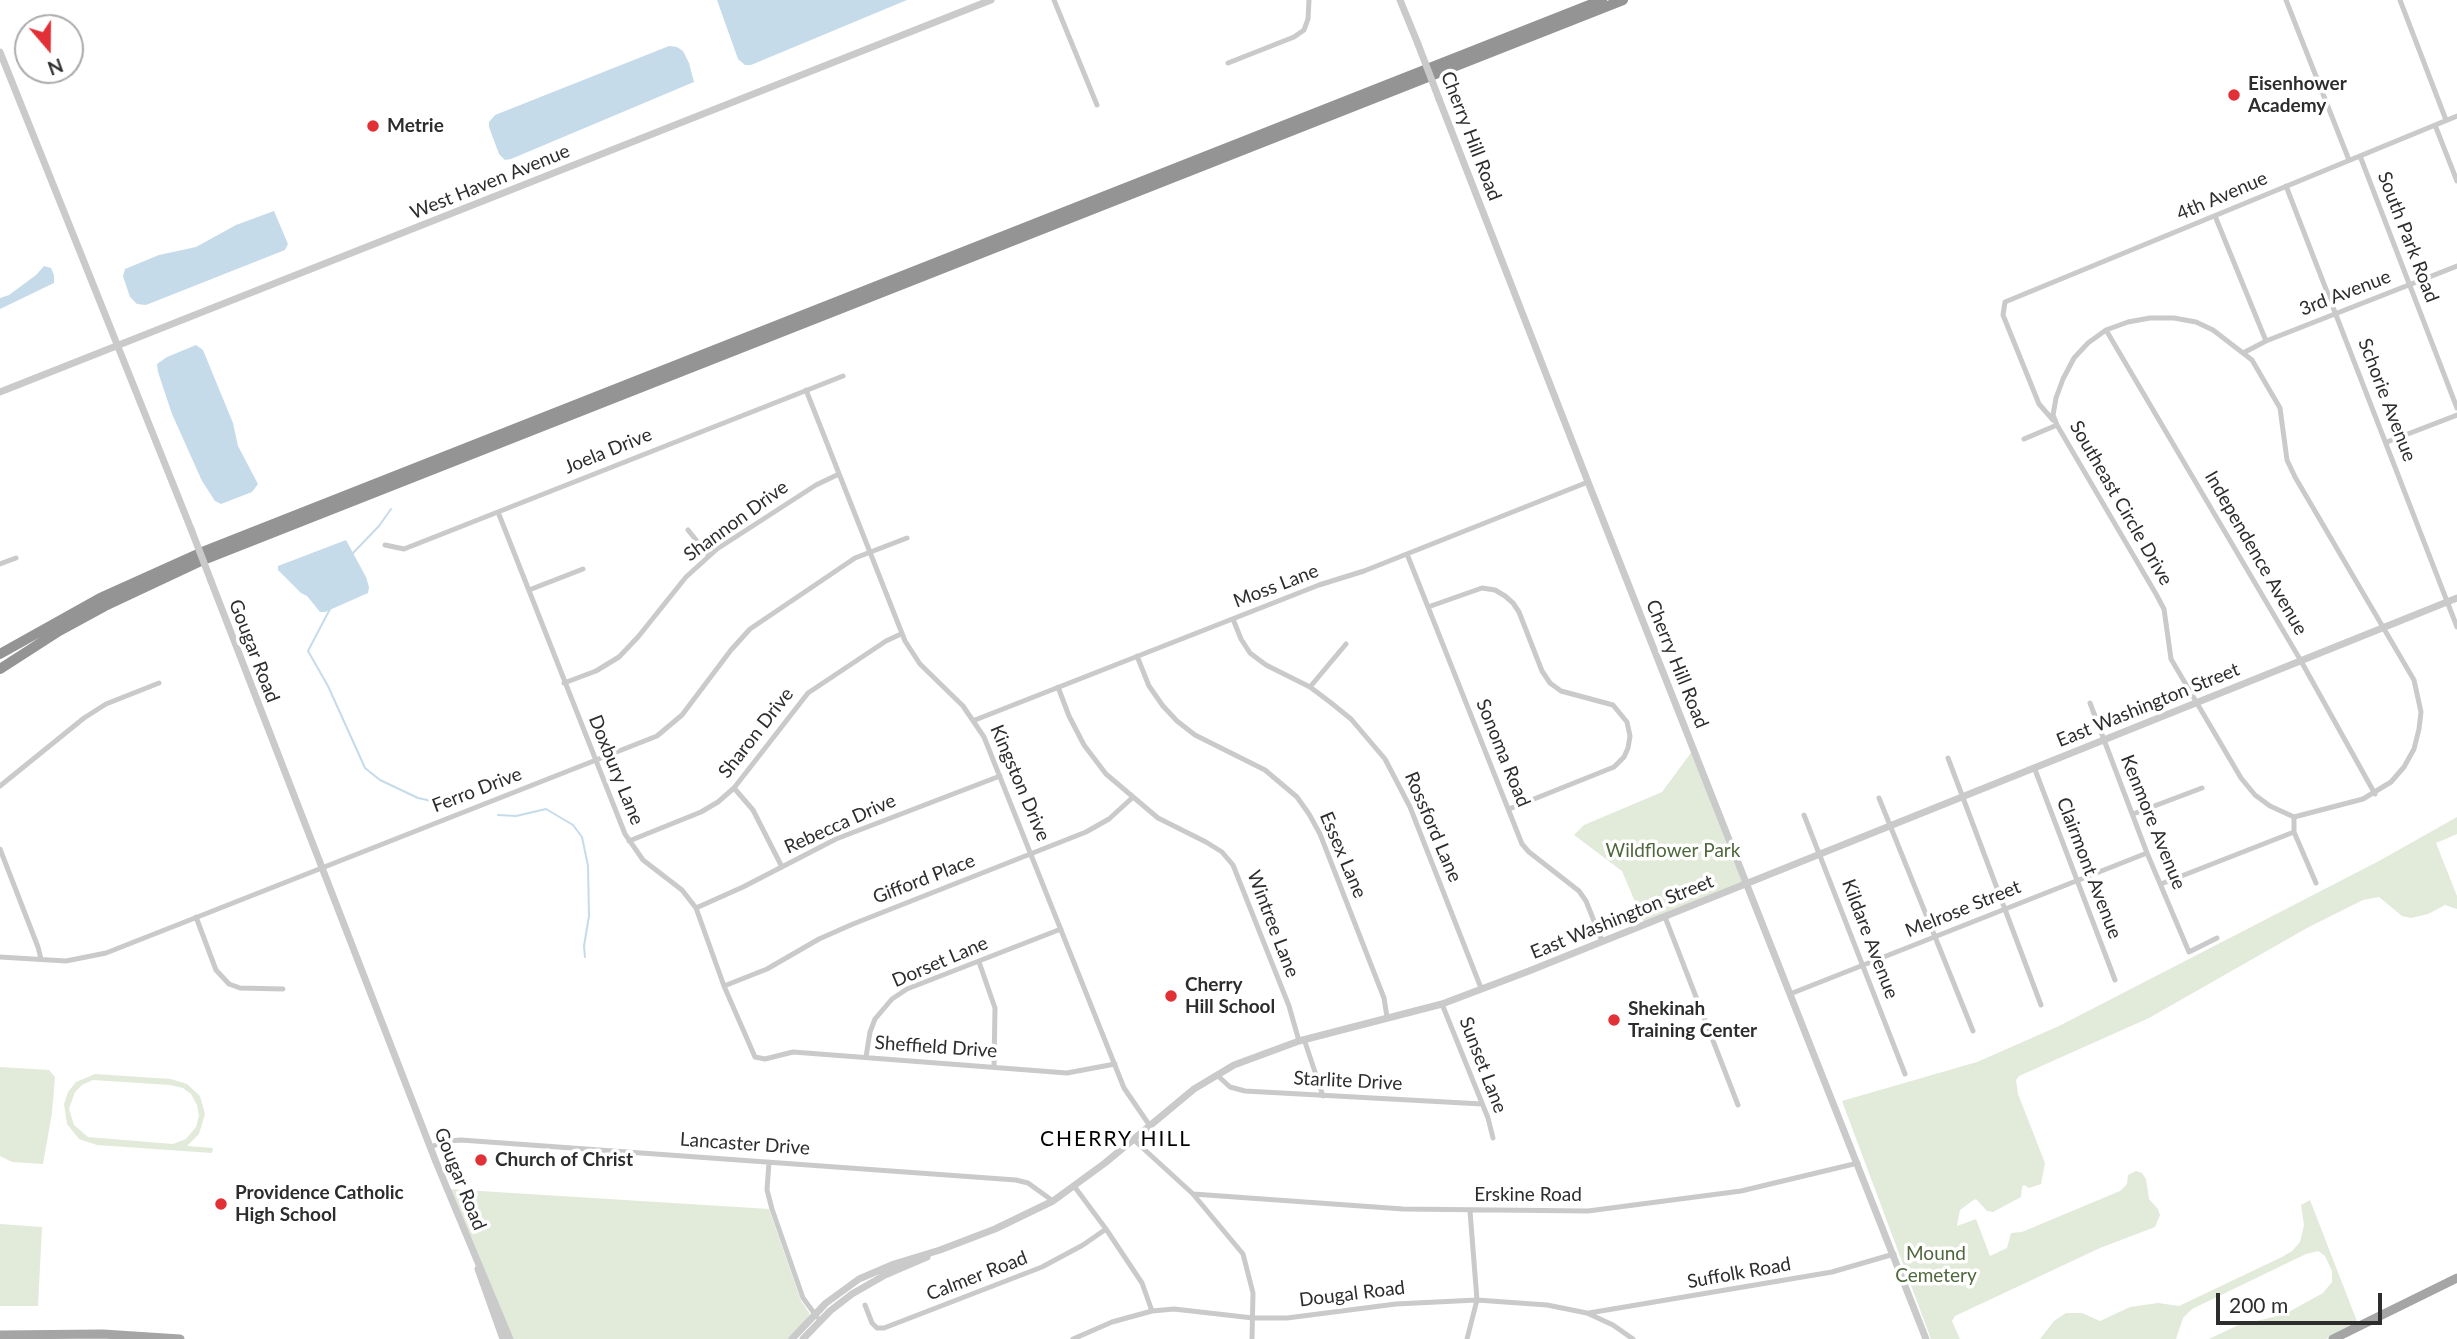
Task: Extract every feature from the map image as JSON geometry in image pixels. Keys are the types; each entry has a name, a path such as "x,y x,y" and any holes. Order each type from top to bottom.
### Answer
{"highway":[{"path":"0,654 100,598 200,553 1602,0"},
{"path":"0,668 105,606 203,561 1623,0"}],"main road":[{"path":"2333,1339 2457,1278"},
{"path":"0,1335 82,1334 180,1339"}],"street":[{"name":"West Haven Avenue","path":"0,392 992,0"},
{"path":"1054,0 1097,105"},
{"path":"1228,63 1294,37 1304,30 1308,19 1309,0"},
{"name":"Cherry Hill Road","path":"1400,0 1926,1339"},
{"path":"2286,0 2349,160"},
{"path":"2400,0 2446,120"},
{"name":"Gougar Road","path":"0,52 324,868 430,1147 477,1262 503,1339"},
{"name":"4th Avenue","path":"2057,425 2039,404 2003,315 2005,302 2457,116"},
{"path":"2435,125 2457,181"},
{"name":"South Park Road","path":"2360,156 2457,408"},
{"name":"Schorie Avenue","path":"2286,186 2457,627"},
{"path":"2215,216 2266,341"},
{"name":"3rd Avenue","path":"2245,352 2266,341 2457,266"},
{"path":"2106,330 2128,322 2174,318 2196,322 2213,330 2245,352 2262,375 2280,408 2287,460 2295,477 2414,680 2421,712 2417,739 2404,768 2375,794 2294,817 2294,832 2316,883"},
{"name":"Southeast Circle Drive","path":"2106,330 2074,358 2063,379 2053,415 2164,609 2171,659 2232,765 2255,795 2270,807 2294,817"},
{"name":"Independence Avenue","path":"2106,330 2301,661 2375,794"},
{"name":"Joela Drive","path":"384,545 404,549 843,376"},
{"name":"Kingston Drive","path":"806,390 901,634 920,664 975,720 1032,853 1124,1088 1150,1126"},
{"path":"2387,442 2457,415"},
{"path":"2024,439 2057,425"},
{"name":"Shannon Drive","path":"564,683 596,671 619,657 638,638 678,585 709,556 808,489 839,474"},
{"name":"Moss Lane","path":"975,720 1588,482"},
{"name":"Doxbury Lane","path":"498,512 629,841 652,868 682,890 696,908 724,986 755,1056"},
{"path":"688,530 709,556"},
{"name":"Ferro Drive","path":"0,957 66,961 106,953 665,731 682,715 750,629 855,558 907,538"},
{"name":"Sonoma Road","path":"1407,554 1522,844 1579,891 1586,901 1602,941"},
{"path":"0,564 16,558"},
{"path":"529,590 583,569"},
{"path":"1428,607 1482,588 1505,596 1519,612 1542,671 1550,683 1561,691 1613,705 1627,722 1629,745 1624,757 1615,767 1509,809"},
{"name":"East Washington Street","path":"792,1339 817,1317 874,1281 1012,1223 1053,1201 1134,1140 1194,1089 1256,1056 1301,1040 1442,1004 1529,971 2457,598"},
{"name":"Rossford Lane","path":"1233,619 1250,653 1266,665 1310,687 1351,719 1385,760 1410,807 1481,988"},
{"name":"Sharon Drive","path":"629,841 706,809 734,788 808,693 886,641 901,634"},
{"path":"1310,687 1346,644"},
{"name":"Essex Lane","path":"1137,656 1149,686 1177,721 1195,735 1265,770 1297,797 1309,814 1320,834 1384,998 1387,1017"},
{"path":"0,786 84,718 106,704 159,683"},
{"name":"Wintree Lane","path":"1058,687 1084,745 1106,774 1158,818 1222,852 1233,864 1323,1096"},
{"name":"Kenmore Avenue","path":"2090,703 2147,853 2189,952 2217,938"},
{"path":"1948,758 2041,1005"},
{"name":"Clairmont Avenue","path":"2034,768 2115,980"},
{"name":"Rebecca Drive","path":"696,908 836,839 1000,776"},
{"path":"734,788 754,810 782,867"},
{"path":"2133,814 2202,788"},
{"name":"Gifford Place","path":"724,986 767,969 853,924 1097,827 1115,815 1132,798"},
{"path":"1880,798 1973,1031"},
{"name":"Kildare Avenue","path":"1804,815 1905,1074"},
{"path":"2161,884 2294,832"},
{"path":"0,849 41,959"},
{"name":"Melrose Street","path":"1790,994 2147,853"},
{"path":"196,917 216,970 229,984 240,988 283,989"},
{"path":"1665,917 1738,1105"},
{"name":"Dorset Lane","path":"866,1058 875,1020 892,999 907,989 1061,929"},
{"path":"979,962 995,1008 993,1067"},
{"name":"Sunset Lane","path":"1442,1004 1488,1118 1493,1138"},
{"name":"Sheffield Drive","path":"755,1056 765,1059 793,1052 1066,1073 1115,1065"},
{"name":"Starlite Drive","path":"1217,1075 1230,1087 1245,1091 1482,1104"},
{"name":"Lancaster Drive","path":"430,1147 461,1139 1016,1180 1028,1183 1053,1201"},
{"path":"1134,1140 1193,1194 1243,1254 1253,1293 1252,1339"},
{"path":"769,1162 767,1190 772,1209 803,1298 817,1317"},
{"name":"Erskine Road","path":"1193,1194 1470,1211 1588,1211 1752,1189 1858,1164"},
{"path":"1074,1186 1142,1283 1152,1311"},
{"path":"1466,1339 1476,1300 1470,1211"},
{"name":"Calmer Road","path":"865,1305 872,1324 877,1328 884,1328 1042,1267 1106,1229"},
{"name":"Suffolk Road","path":"1587,1313 1832,1272 1894,1254"},
{"name":"Gougar Road","path":"477,1262 485,1274 510,1339"},
{"name":"Dougal Road","path":"1073,1339 1112,1321 1152,1311 1174,1309 1253,1318 1287,1318 1396,1304 1476,1300 1547,1305 1587,1313 1613,1325 1633,1339"},
{"name":"East Washington Street","path":"803,1339 817,1317"}],"green space":[{"name":"Wildflower Park","path":"1693,750 1744,883 1644,923 1622,871 1574,835 1584,825 1662,792"},
{"name":"Mound Cemetery","path":"2457,817 2457,834 2436,843 2457,896 2457,909 2445,905 2428,914 2411,918 2402,916 2379,897 2363,900 2307,928 2149,1018 2019,1076 2016,1080 2018,1094 2045,1163 2041,1184 2029,1188 2024,1185 2021,1197 1993,1212 1987,1211 1976,1199 1972,1201 1960,1210 1957,1226 1976,1219 1990,1256 2007,1248 2011,1233 2022,1232 2120,1191 2127,1184 2128,1175 2136,1171 2142,1173 2146,1179 2149,1199 2160,1215 2155,1227 2100,1248 1955,1316 1952,1321 1960,1339 1931,1339 1842,1101 1977,1062 2059,1026 2379,861"},
{"path":"0,1067 49,1070 55,1077 43,1164 12,1162 0,1156"},
{"path":"95,1074 171,1079 187,1084 200,1096 205,1114 199,1134 187,1146 213,1148 212,1153 97,1145 79,1139 67,1124 64,1104 68,1092 76,1082","holes":["93,1080 183,1088 191,1094 197,1105 199,1116 196,1127 186,1139 173,1144 88,1137 74,1125 69,1109 75,1092"]},
{"path":"448,1189 769,1209 801,1301 810,1314 791,1339 511,1339"},
{"path":"2310,1200 2358,1324 2326,1339 2209,1339 2236,1326 2285,1314 2323,1293 2332,1282 2332,1271 2325,1256 2318,1251 2306,1254 2192,1309 2183,1318 2176,1339 2040,1339 2054,1321 2066,1313 2082,1313 2100,1321 2130,1307 2158,1303 2179,1306 2282,1257 2300,1242 2304,1225 2301,1205"},
{"path":"0,1224 42,1227 38,1306 0,1306"}],"water":[{"path":"717,0 907,0 751,65 745,65 738,59"},
{"path":"669,46 683,51 694,82 511,159 505,160 499,154 489,127 489,122 495,115"},
{"path":"274,211 288,244 285,250 146,305 137,304 130,297 123,276 125,269 159,255 196,247 236,225"},
{"path":"44,266 51,268 54,283 0,309 0,298 9,295"},
{"path":"196,345 203,350 233,423 238,446 258,484 252,492 221,504 215,501 202,481 172,414 158,372 157,364"},
{"path":"346,540 366,577 368,593 320,612 307,596 278,570 278,566"}],"waterway":[{"path":"353,553 391,509"},
{"path":"330,609 308,651 328,686 365,768 380,780 418,798 445,804 459,803"},
{"path":"498,815 516,816 546,809 573,825 582,837 588,866 589,916 585,957"}],"place":[{"name":"Eisenhower Academy","path":"2234,95"},
{"name":"Metrie","path":"373,126"},
{"name":"Cherry Hill School","path":"1171,996"},
{"name":"Shekinah Training Center","path":"1614,1020"},
{"name":"Church of Christ","path":"481,1160"},
{"name":"Providence Catholic High School","path":"221,1204"}],"district":[{"name":"CHERRY HILL","path":"1116,1139"}]}
